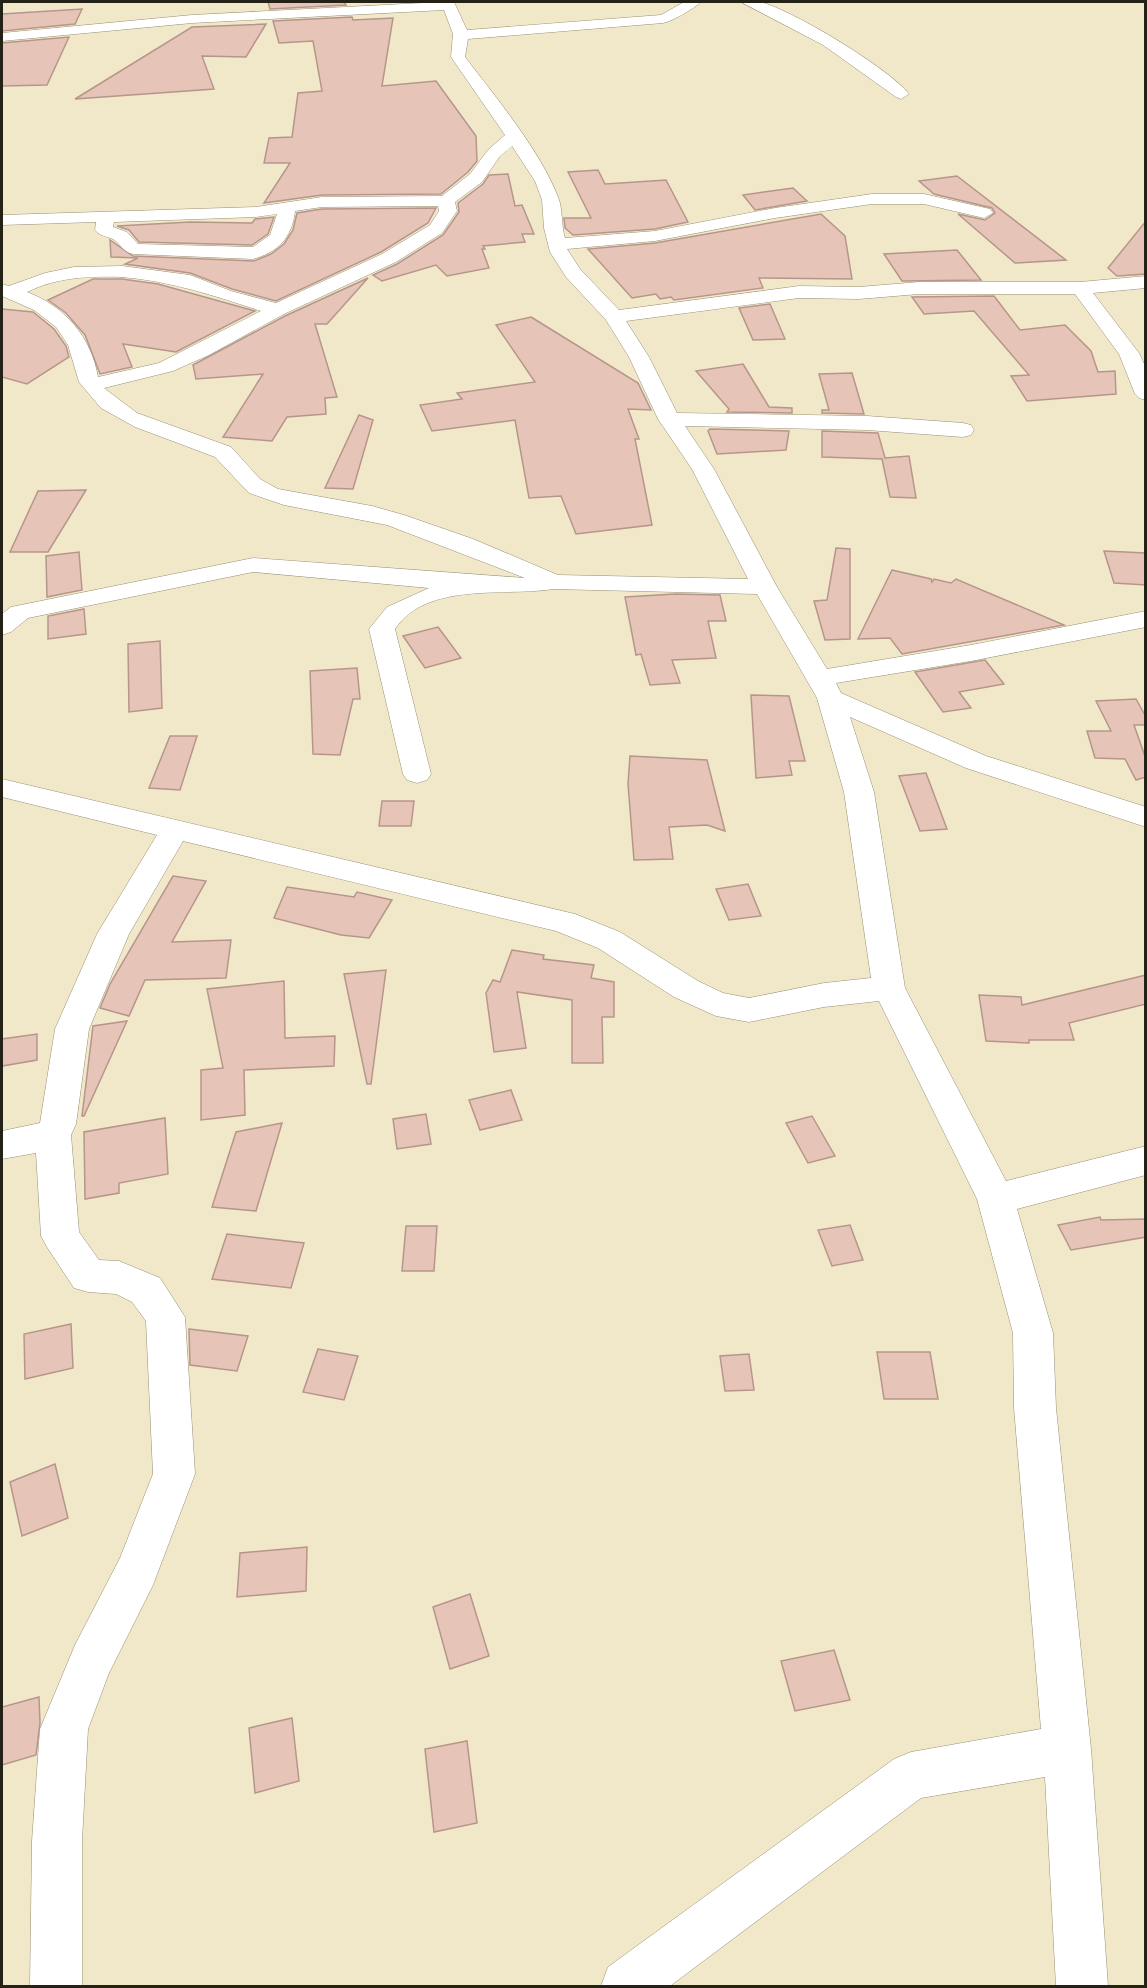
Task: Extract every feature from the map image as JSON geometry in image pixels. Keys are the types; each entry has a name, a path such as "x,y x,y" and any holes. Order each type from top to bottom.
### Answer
{"street":[{"path":"461,35 663,19 671,16 674,10 694,2"},
{"path":"748,2 789,18 854,56 901,94"},
{"path":"2,37 190,12 449,4 461,35 458,57 485,93 543,181 551,200 553,228 557,244 573,273 614,317 639,357 669,419 703,469 765,587 824,688 859,792 889,988 996,1199 1033,1333 1035,1408 1066,1749 1082,1986"},
{"path":"2,220 256,212 322,202 446,201 476,178 494,153 513,137"},
{"path":"557,244 655,236 775,213 872,199 924,199 984,213"},
{"path":"92,385 166,367 277,310 389,258 436,229 448,211 446,201"},
{"path":"106,217 104,230 121,236 133,249 254,253 270,249 286,225 287,206"},
{"path":"6,291 36,280 99,270 192,281 224,295 245,298 277,310"},
{"path":"614,317 799,292 859,293 919,288 1080,288 1146,282"},
{"path":"1080,288 1130,353 1146,394"},
{"path":"6,291 52,311 71,333 84,359 88,379 99,395 118,411 225,453 234,467 256,487 275,495 351,508 450,537 523,566 554,582"},
{"path":"669,419 867,423 963,430"},
{"path":"2,627 20,612 124,592 213,571 253,565 474,584 523,586 554,582 765,587"},
{"path":"417,774 382,629 385,622 420,600 444,590 474,584"},
{"path":"824,688 971,653 1146,619"},
{"path":"824,688 976,762 1146,817"},
{"path":"2,788 564,922 609,940 686,989 716,1004 748,1010 824,995 889,988"},
{"path":"56,1986 57,1841 64,1729 91,1661 137,1570 174,1474 165,1317 146,1290 119,1278 88,1276 60,1236 53,1135 58,1124 63,1076 72,1029 113,934 175,830"},
{"path":"2,1144 53,1135"},
{"path":"996,1199 1146,1160"},
{"path":"627,1986 911,1776 1066,1749"}],"building":[{"path":"268,2 344,2 346,5 270,9"},
{"path":"82,9 75,24 2,31 2,14"},
{"path":"352,17 353,20 393,18 382,86 436,81 476,136 477,161 468,172 441,194 322,195 264,203 290,163 264,163 269,138 292,137 298,93 322,91 313,41 279,43 273,21"},
{"path":"266,24 246,57 202,56 214,89 75,99 192,27"},
{"path":"69,37 47,85 2,86 2,43"},
{"path":"598,170 605,184 666,180 688,222 655,229 573,235 565,228 564,218 591,218 568,172"},
{"path":"508,174 515,206 522,205 534,234 522,234 525,242 483,246 489,268 447,276 436,265 382,281 373,275 397,264 443,235 459,212 458,203 483,184 489,175"},
{"path":"957,176 1066,260 1015,263 958,214 985,220 995,213 992,208 934,194 919,181"},
{"path":"793,188 807,201 755,210 743,195"},
{"path":"436,208 428,223 381,252 276,301 232,289 190,273 125,264 138,258 111,257 110,240 133,256 254,261 271,254 284,244 293,230 297,213 322,209"},
{"path":"821,214 845,236 852,279 759,278 763,288 674,300 671,297 660,299 656,294 632,298 588,249 655,243"},
{"path":"274,217 268,234 252,245 139,242 129,230 117,226 190,222 252,223 255,219"},
{"path":"1146,221 1146,274 1117,276 1108,268"},
{"path":"957,250 981,280 902,281 884,254"},
{"path":"368,278 327,324 315,324 337,397 325,398 326,414 287,417 272,441 223,437 263,374 196,379 193,365 285,316"},
{"path":"93,279 122,279 158,284 255,311 176,352 123,344 132,367 100,374 85,335 66,313 48,300"},
{"path":"994,296 1020,330 1065,325 1091,351 1098,372 1115,371 1116,394 1027,401 1011,376 1029,375 974,311 924,314 912,297"},
{"path":"770,304 785,339 753,340 739,308"},
{"path":"2,309 33,312 54,329 66,346 69,357 27,384 2,377"},
{"path":"531,317 638,383 651,410 628,409 639,439 635,439 652,525 576,534 561,496 529,498 515,420 432,431 420,405 462,399 457,393 535,382 496,325"},
{"path":"743,364 769,407 792,408 792,413 727,412 729,409 696,371"},
{"path":"852,373 864,414 822,413 822,410 829,410 819,374"},
{"path":"359,415 373,420 353,489 325,488"},
{"path":"710,429 789,431 786,450 717,454 708,431"},
{"path":"822,431 878,433 885,458 909,456 916,498 890,497 882,459 822,457"},
{"path":"86,490 48,552 10,552 38,491"},
{"path":"836,548 850,549 850,639 825,640 814,601 827,600"},
{"path":"1104,551 1146,553 1146,585 1114,583"},
{"path":"79,552 82,590 47,597 46,556"},
{"path":"892,570 931,579 932,582 934,579 951,583 956,579 1064,625 902,654 890,638 858,639"},
{"path":"675,594 720,595 726,621 708,621 716,658 672,660 680,683 650,685 641,654 636,655 625,597"},
{"path":"84,609 86,634 48,639 48,616"},
{"path":"438,627 461,658 425,668 403,636"},
{"path":"160,641 162,708 129,712 128,644"},
{"path":"985,660 1004,684 959,692 971,708 943,712 915,672"},
{"path":"357,668 360,699 353,699 340,755 313,754 310,671"},
{"path":"751,695 789,696 805,761 789,761 792,775 756,778"},
{"path":"1136,699 1146,717 1146,725 1134,725 1146,759 1146,777 1136,780 1125,759 1095,758 1087,731 1111,731 1096,701"},
{"path":"170,736 197,736 180,790 149,788"},
{"path":"630,756 707,760 725,831 707,825 669,827 673,859 634,860 628,784"},
{"path":"926,773 947,829 920,831 899,776"},
{"path":"382,801 414,801 411,826 379,826"},
{"path":"173,876 206,881 172,942 231,940 226,978 145,980 129,1016 100,1008 110,984"},
{"path":"748,884 761,916 729,920 716,889"},
{"path":"287,887 354,897 357,892 392,900 369,938 341,935 274,918"},
{"path":"512,950 544,955 543,959 594,965 591,978 614,982 614,1017 602,1017 603,1063 572,1063 572,1000 517,992 526,1048 494,1052 486,993 493,980 500,982"},
{"path":"386,970 371,1084 367,1084 344,974"},
{"path":"1146,975 1146,1004 1069,1023 1074,1040 1029,1040 1029,1043 986,1041 979,995 1021,997 1022,1005"},
{"path":"284,981 285,1038 335,1036 334,1066 244,1070 245,1115 201,1120 201,1070 223,1068 207,989"},
{"path":"127,1021 84,1116 82,1116 93,1026"},
{"path":"37,1034 37,1060 2,1066 2,1039"},
{"path":"511,1090 522,1120 480,1130 469,1100"},
{"path":"426,1114 431,1144 397,1149 393,1119"},
{"path":"812,1116 835,1156 808,1163 786,1123"},
{"path":"165,1118 168,1174 119,1183 119,1193 85,1199 84,1132"},
{"path":"282,1123 256,1211 212,1207 236,1132"},
{"path":"1100,1217 1101,1220 1146,1219 1146,1237 1071,1250 1058,1225"},
{"path":"850,1225 863,1260 832,1266 818,1230"},
{"path":"406,1226 437,1226 434,1271 402,1271"},
{"path":"227,1234 304,1243 291,1288 212,1279"},
{"path":"71,1324 73,1368 25,1379 24,1334"},
{"path":"189,1329 248,1336 237,1371 190,1365"},
{"path":"318,1349 358,1356 344,1400 303,1392"},
{"path":"877,1352 930,1352 938,1399 884,1399"},
{"path":"749,1354 754,1390 725,1391 720,1356"},
{"path":"55,1464 68,1518 22,1536 10,1482"},
{"path":"307,1547 306,1591 237,1597 240,1553"},
{"path":"470,1594 489,1656 450,1669 433,1607"},
{"path":"834,1650 850,1700 795,1711 781,1661"},
{"path":"39,1697 40,1723 36,1755 2,1765 2,1707"},
{"path":"292,1718 299,1781 255,1793 249,1728"},
{"path":"467,1741 477,1823 434,1832 425,1749"}]}
